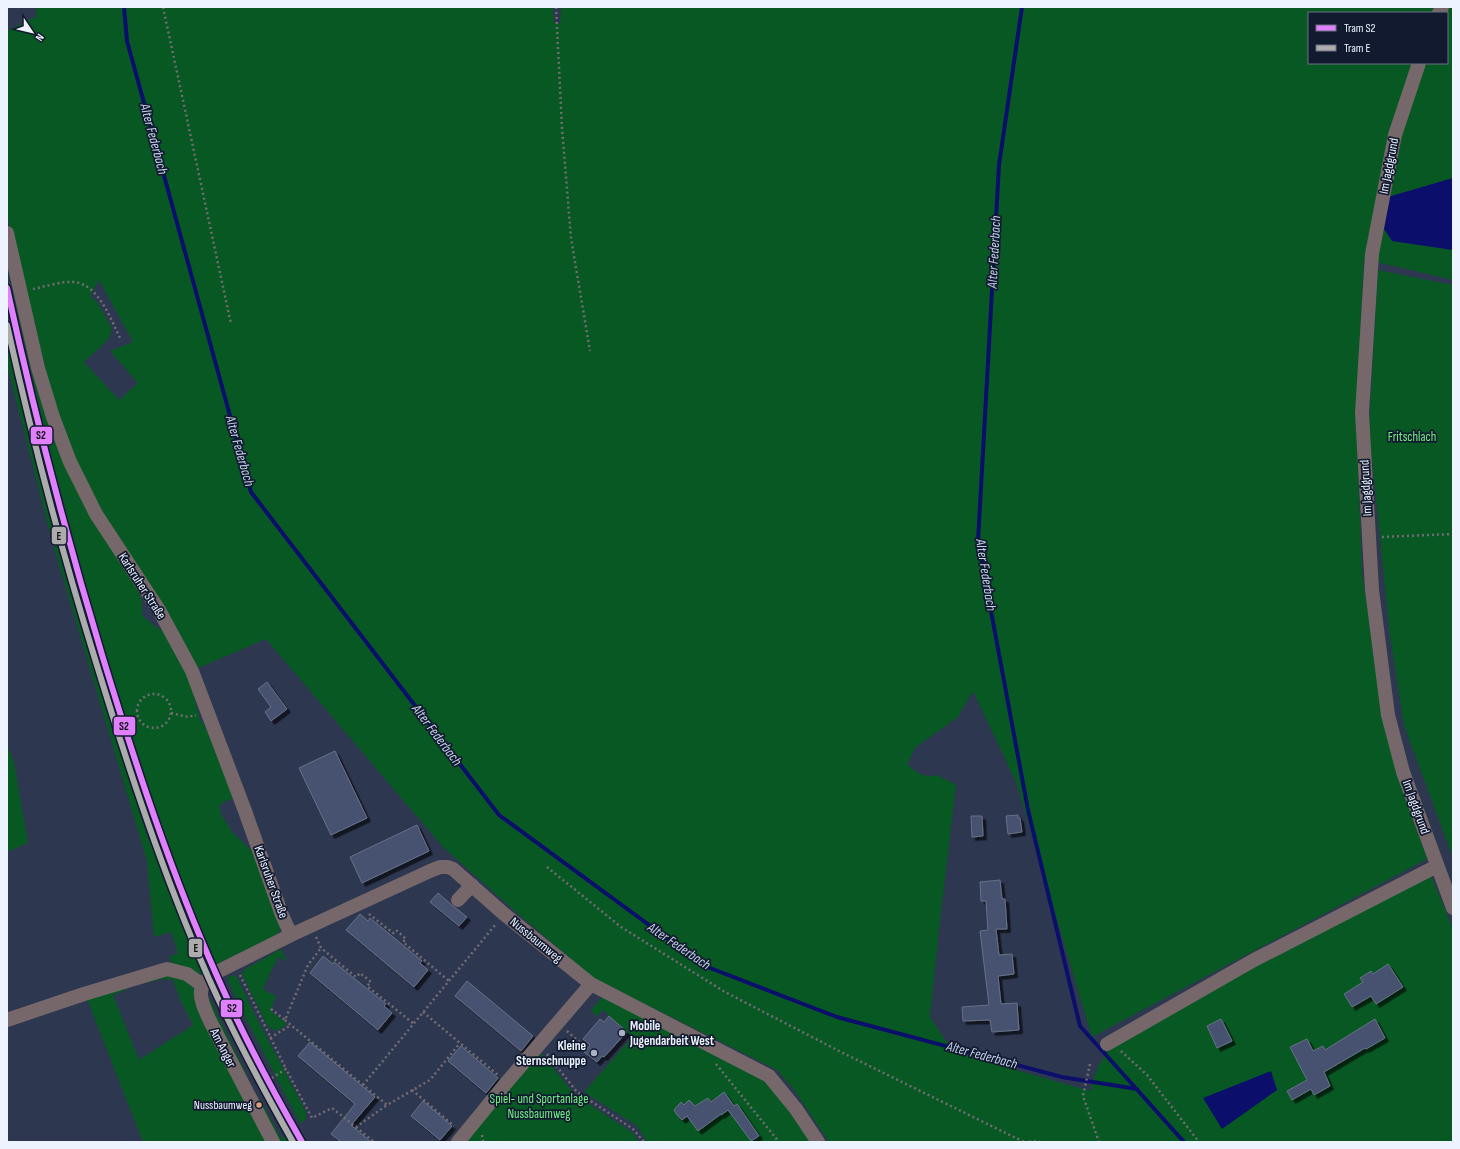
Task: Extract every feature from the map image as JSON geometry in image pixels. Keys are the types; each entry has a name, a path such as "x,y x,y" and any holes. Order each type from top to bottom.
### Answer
{"street":[{"name":"Im Jagdgrund","path":"1419,64 1395,135 1372,254 1362,413 1372,590 1388,715 1403,772 1453,908"},
{"name":"Karlsruher Straße","path":"7,233 38,368 53,417 70,462 96,514 159,610 192,671 282,914 292,935"},
{"path":"1108,1043 1254,960 1437,866"},
{"name":"Nussbaumweg","path":"234,964 430,870 440,867 448,867 453,869 504,914 591,984 769,1076 796,1109 818,1142"},
{"path":"458,900 472,885"},
{"path":"7,1020 84,994 167,969 187,974 202,985 209,977 234,964"},
{"path":"461,1138 591,984"},
{"name":"Am Anger","path":"202,985 201,995 210,1022 273,1142"}],"path":[{"path":"163,7 231,324"},
{"path":"556,7 562,128 571,238 590,351"},
{"path":"20,292 73,282 84,285 102,300 120,338"},
{"path":"1369,538 1453,534"},
{"path":"150,695 155,695 160,696 169,702 171,713 166,723 157,728 151,728 141,722 138,711 141,701 150,695"},
{"path":"171,713 188,717 208,712"},
{"path":"547,866 621,927 724,992 841,1052 1024,1142"},
{"path":"362,903 366,911 394,933 396,930 406,939 404,942 449,980"},
{"path":"363,1084 504,914"},
{"path":"285,1020 308,966 321,948 356,977 360,973 371,982 367,986 414,1024"},
{"path":"234,964 270,1038 312,1118 332,1108 374,1142"},
{"path":"271,1009 387,1105"},
{"path":"423,1012 507,1082"},
{"path":"558,1024 594,1054 596,1051"},
{"path":"270,1038 291,1025"},
{"path":"356,1127 387,1105 430,1080 460,1043"},
{"path":"1108,1043 1146,1075 1199,1142"},
{"path":"540,1044 577,1092 633,1129 644,1142"},
{"path":"714,1061 779,1142"},
{"path":"1090,1064 1083,1096 1099,1142"},
{"path":"256,1087 286,1069"},
{"path":"412,1090 461,1138"},
{"path":"1029,1142 1040,1142"}],"green space":[{"path":"36,7 553,7 554,22 560,24 561,7 1453,7 1453,178 1388,197 1392,241 1453,250 1453,280 1364,259 1356,412 1362,574 1385,722 1400,783 1427,859 1092,1037 1016,782 973,691 958,717 916,747 907,764 921,774 929,776 937,775 956,785 930,1017 953,1052 1090,1091 1098,1066 1110,1048 1149,1024 1430,873 1453,929 1453,1142 829,1142 792,1087 777,1070 595,979 517,913 443,847 266,639 196,669 104,514 78,466 56,410 7,215 7,31 37,16","holes":["99,280 133,342 110,351 138,383 119,400 84,362 108,340 112,329 98,303 90,296"]},
{"path":"7,249 42,396 136,586 142,601 142,615 153,625 166,633 188,674 200,719 213,739 233,790 232,799 219,806 221,814 232,832 256,855 281,925 278,934 215,965 162,831 125,719 96,622 48,446 7,266"},
{"name":"Fritschlach","path":"1378,270 1453,285 1453,858 1404,725 1390,636 1369,429"},
{"path":"7,337 33,452 112,726 148,838 204,972 200,975 174,967 169,957 178,953 171,932 154,937 147,861 52,541 7,365"},
{"path":"7,746 14,762 28,843 7,852"},
{"path":"281,949 287,961 278,957 263,989 276,996 271,1009 272,1012 287,1024 277,1031 268,1027 242,974 245,969"},
{"path":"163,975 182,977 194,987 197,1005 266,1142 143,1142 87,999 125,987 126,990 113,995 139,1060 193,1025 180,999 173,980 161,979 148,983 147,980"},
{"path":"233,975 237,977 255,1015 306,1112 306,1120 300,1123 243,1013 227,978"},
{"path":"604,995 766,1078 815,1142 647,1142 637,1126 584,1092 632,1037 603,1010 597,1016 591,1010"},
{"path":"209,997 247,1075 244,1077 208,1001"},
{"name":"Spiel- und Sportanlage Nussbaumweg","path":"543,1055 575,1095 633,1133 639,1142 465,1142 535,1057"},
{"path":"260,1099 281,1138 286,1136 289,1142 280,1142 256,1101"}],"shaded area":[{"path":"1453,178 1453,250 1392,241 1382,226 1388,197"},
{"path":"1271,1071 1277,1090 1222,1129 1203,1098"}],"building":[{"path":"267,682 287,709 271,721 265,712 271,707 258,689"},
{"path":"335,751 367,818 331,835 299,768"},
{"path":"1018,815 1018,818 1020,818 1022,832 1008,834 1006,816"},
{"path":"971,816 982,816 983,836 972,837"},
{"path":"417,825 429,851 362,883 350,857"},
{"path":"1000,880 1002,899 1005,899 1007,929 996,929 999,955 1012,954 1014,974 998,976 1001,1004 1017,1003 1019,1030 992,1032 990,1020 963,1021 962,1007 989,1005 980,931 988,930 986,901 981,901 980,882"},
{"path":"438,893 467,917 459,926 430,902"},
{"path":"360,914 368,921 370,918 422,961 420,963 428,970 414,987 346,930"},
{"path":"323,956 333,964 334,962 386,1004 384,1006 392,1013 378,1030 310,973"},
{"path":"1388,964 1403,987 1376,1004 1371,996 1352,1007 1344,994 1363,982 1360,978 1371,971 1373,974"},
{"path":"467,981 533,1036 521,1051 455,996"},
{"path":"609,1016 627,1032 604,1057 602,1056 597,1062 584,1052 590,1045 583,1039 600,1019 604,1022"},
{"path":"1221,1019 1232,1041 1217,1048 1207,1026"},
{"path":"1375,1019 1385,1038 1324,1072 1330,1086 1314,1095 1311,1089 1292,1100 1287,1091 1307,1080 1290,1047 1307,1039 1313,1051 1323,1046 1325,1050"},
{"path":"310,1042 375,1097 351,1125 371,1142 341,1142 331,1134 355,1104 298,1056"},
{"path":"461,1046 498,1078 486,1093 448,1061"},
{"path":"724,1092 734,1106 737,1104 759,1136 751,1141 728,1110 698,1131 687,1116 682,1120 674,1110 681,1102 684,1105 689,1100 695,1106 708,1098 711,1102"},
{"path":"423,1101 452,1126 440,1140 411,1116"}],"waterway":[{"name":"Alter Federbach","path":"124,7 127,41 251,492 499,815 705,966 837,1017 1062,1077 1137,1089"},
{"name":"Alter Federbach","path":"1022,7 999,165 978,541 1028,810 1080,1026 1184,1142"}],"tram line":[{"name":"S2","path":"7,288 39,428 76,566 115,698 141,779 169,859 200,937 236,1018 302,1142"},
{"name":"E","path":"7,325 37,451 82,618 133,780 161,861 192,940 228,1021 293,1142"}],"place":[{"name":"Mobile Jugendarbeit West","path":"622,1033"},
{"name":"Kleine Sternschnuppe","path":"594,1053"},
{"name":"Nussbaumweg","path":"259,1105"}]}
